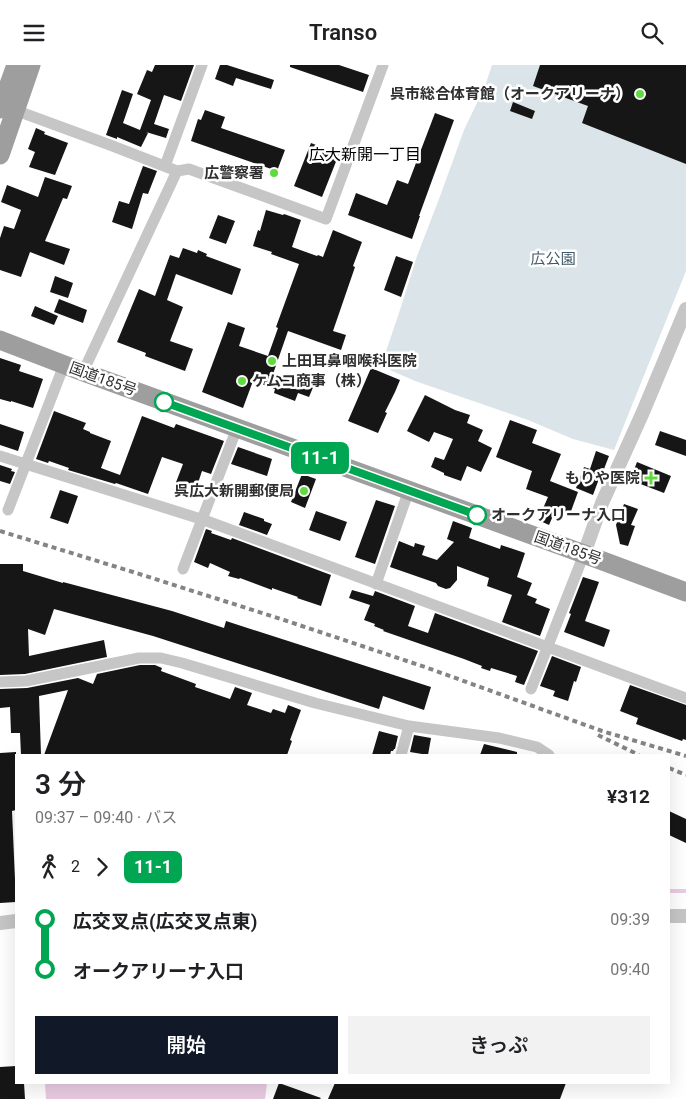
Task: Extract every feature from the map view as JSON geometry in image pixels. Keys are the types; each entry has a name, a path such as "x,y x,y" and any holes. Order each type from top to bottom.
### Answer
{"highway":[{"path":"0,155 4,108 16,65"},
{"path":"4,108 31,65"},
{"name":"国道185号","path":"0,342 686,592"}],"street":[{"path":"165,166 202,65"},
{"path":"4,108 177,171 189,169 326,219 383,65"},
{"path":"83,372 177,171"},
{"path":"531,689 602,503 643,413 686,309"},
{"path":"8,510 64,365"},
{"path":"183,569 237,428"},
{"path":"0,456 202,520 686,698"},
{"path":"376,584 409,490"},
{"path":"0,682 26,681 139,659 161,658 315,703 409,726 498,738 537,747 548,754"},
{"path":"401,754 409,726"},
{"path":"670,916 686,916"},
{"path":"0,923 15,921"}],"green space":[{"name":"広公園","path":"492,65 686,65 686,271 614,450 573,439 528,420 415,381 381,366 417,256 464,130 485,86"}],"shaded area":[{"path":"45,1084 267,1084 265,1099 46,1099"}],"building":[{"path":"155,65 194,65 181,101 164,95 154,124 169,129 166,138 146,132 148,133 141,147 117,137 117,139 106,135 122,90 133,94 123,123 140,130 151,100 137,94 147,70 152,72"},
{"path":"220,65 227,65 274,80 271,89 236,78 233,86 215,79"},
{"path":"290,65 339,65 369,75 363,92 290,67"},
{"name":"呉市総合体育館（オークアリーナ）","path":"540,65 686,65 686,164 582,123 588,106 533,86"},
{"path":"513,102 535,111 532,119 510,111"},
{"path":"205,110 225,117 221,128 285,150 277,171 191,141 198,119 201,120"},
{"path":"435,113 454,120 412,239 348,215 356,193 387,205 397,180 408,184"},
{"path":"36,128 45,132 44,134 68,143 55,175 29,167 35,152 28,149"},
{"path":"311,143 339,154 322,197 294,186"},
{"path":"143,166 157,171 148,194 143,193 132,229 112,222 119,201 129,204"},
{"path":"45,177 72,186 67,199 63,198 45,241 70,249 64,265 30,252 21,277 0,270 0,238 4,226 14,229 21,210 1,202 7,185 38,197"},
{"path":"266,210 301,220 292,247 317,256 323,257 333,230 362,242 333,331 346,335 341,350 288,331 273,374 299,384 304,373 317,378 309,397 298,393 295,401 274,393 275,389 253,381 243,408 202,392 228,322 245,328 239,346 268,356 278,328 276,327 299,264 253,246"},
{"path":"218,215 235,221 226,244 209,238"},
{"path":"183,248 197,253 198,250 207,254 206,256 241,269 232,295 176,274 167,300 183,307 170,341 193,349 185,371 145,356 146,353 117,342 139,289 155,296 170,255 179,258"},
{"path":"396,256 413,262 401,297 384,290"},
{"path":"55,276 73,283 68,298 50,292"},
{"path":"59,299 87,310 83,323 54,312"},
{"path":"35,306 58,316 54,325 31,316"},
{"path":"0,358 21,365 19,371 43,379 33,408 0,399"},
{"path":"371,368 400,380 385,412 387,413 378,433 348,421"},
{"path":"425,395 455,410 470,415 467,423 483,430 478,441 492,448 481,472 467,466 461,481 444,475 444,473 431,467 435,457 444,460 453,439 434,432 429,442 407,431"},
{"path":"54,411 86,423 83,429 111,441 101,468 120,475 142,416 174,428 176,424 224,441 211,474 202,471 195,492 175,485 183,464 162,457 148,494 68,470 69,468 49,461 48,463 36,459"},
{"path":"510,420 537,430 532,443 561,454 550,481 578,492 570,514 556,509 549,525 538,520 548,497 526,489 532,471 496,457"},
{"path":"0,424 24,432 18,451 0,445"},
{"path":"660,431 686,440 686,456 655,445"},
{"path":"238,447 272,459 267,476 231,464"},
{"path":"596,451 609,456 593,495 576,488 584,467 590,469"},
{"name":"もりや医院","path":"637,462 671,476 664,493 630,480"},
{"path":"0,465 15,472 10,484 0,481"},
{"path":"302,474 316,479 305,508 291,502"},
{"path":"60,490 78,496 68,524 50,518"},
{"path":"376,500 395,506 375,564 355,557"},
{"path":"624,504 638,509 631,525 635,526 628,546 620,544 616,525"},
{"path":"316,511 347,522 340,541 309,530"},
{"path":"244,512 272,524 267,535 239,525"},
{"path":"453,521 472,528 469,538 500,549 501,545 525,553 517,577 532,583 527,595 537,599 535,603 550,609 540,636 502,622 512,595 487,586 489,578 457,566 457,580 450,588 446,589 438,586 436,583 390,567 399,541 414,547 415,543 425,546 422,555 437,560 454,542 447,539"},
{"path":"206,529 212,531 211,533 231,540 232,538 331,575 321,606 272,588 272,590 240,578 228,576 230,572 210,563 208,568 194,562"},
{"path":"0,564 23,564 23,571 172,611 224,628 226,621 431,687 424,710 383,696 379,709 153,636 54,609 45,635 28,629 29,656 104,640 107,657 25,674 0,675"},
{"path":"583,577 599,582 585,621 610,630 604,647 564,632"},
{"path":"352,590 373,596 375,591 415,606 408,626 428,633 435,613 538,651 524,685 515,682 517,676 491,668 490,671 481,668 482,666 464,659 383,631 374,626 375,624 364,620 370,605 349,598"},
{"path":"552,656 581,667 576,682 574,681 568,701 553,696 555,691 540,686"},
{"path":"140,665 155,665 162,668 161,671 196,684 195,687 230,699 235,687 252,693 247,705 271,713 273,709 285,713 288,705 301,710 290,740 292,741 287,754 44,754 68,690 39,696 41,754 21,754 20,733 11,733 10,707 0,708 0,689 27,688 78,678 93,684 97,674"},
{"path":"630,685 686,705 686,740 683,739 682,741 636,724 638,718 620,711"},
{"path":"379,731 398,736 395,749 391,751 390,754 372,754"},
{"path":"414,735 431,738 428,754 410,752"},
{"path":"484,744 517,752 517,754 480,754"},
{"path":"16,752 15,810 12,811 15,902 0,903 0,753"},
{"path":"670,811 686,819 686,843 670,835"},
{"path":"15,1066 15,1084 24,1084 25,1099 0,1099 0,1067"},
{"path":"279,1084 321,1098 320,1099 273,1099"},
{"path":"335,1084 566,1084 560,1099 328,1099"}],"waterway":[{"path":"670,891 686,891"}],"railway":[{"path":"0,531 284,620 425,667 602,731 686,756"},
{"path":"598,735 637,754"},
{"path":"670,768 686,775"}],"bus line":[{"name":"11-1","path":"164,402 477,515"}],"place":[{"name":"呉市総合体育館（オークアリーナ）","path":"640,94"},
{"name":"広警察署","path":"274,173"},
{"name":"上田耳鼻咽喉科医院","path":"272,361"},
{"name":"ケムコ商事（株）","path":"242,381"},
{"name":"もりや医院","path":"651,478"},
{"name":"呉広大新開郵便局","path":"304,491"},
{"name":"オークアリーナ入口","path":"477,515"}],"district":[{"name":"広大新開一丁目","path":"365,154"}]}
